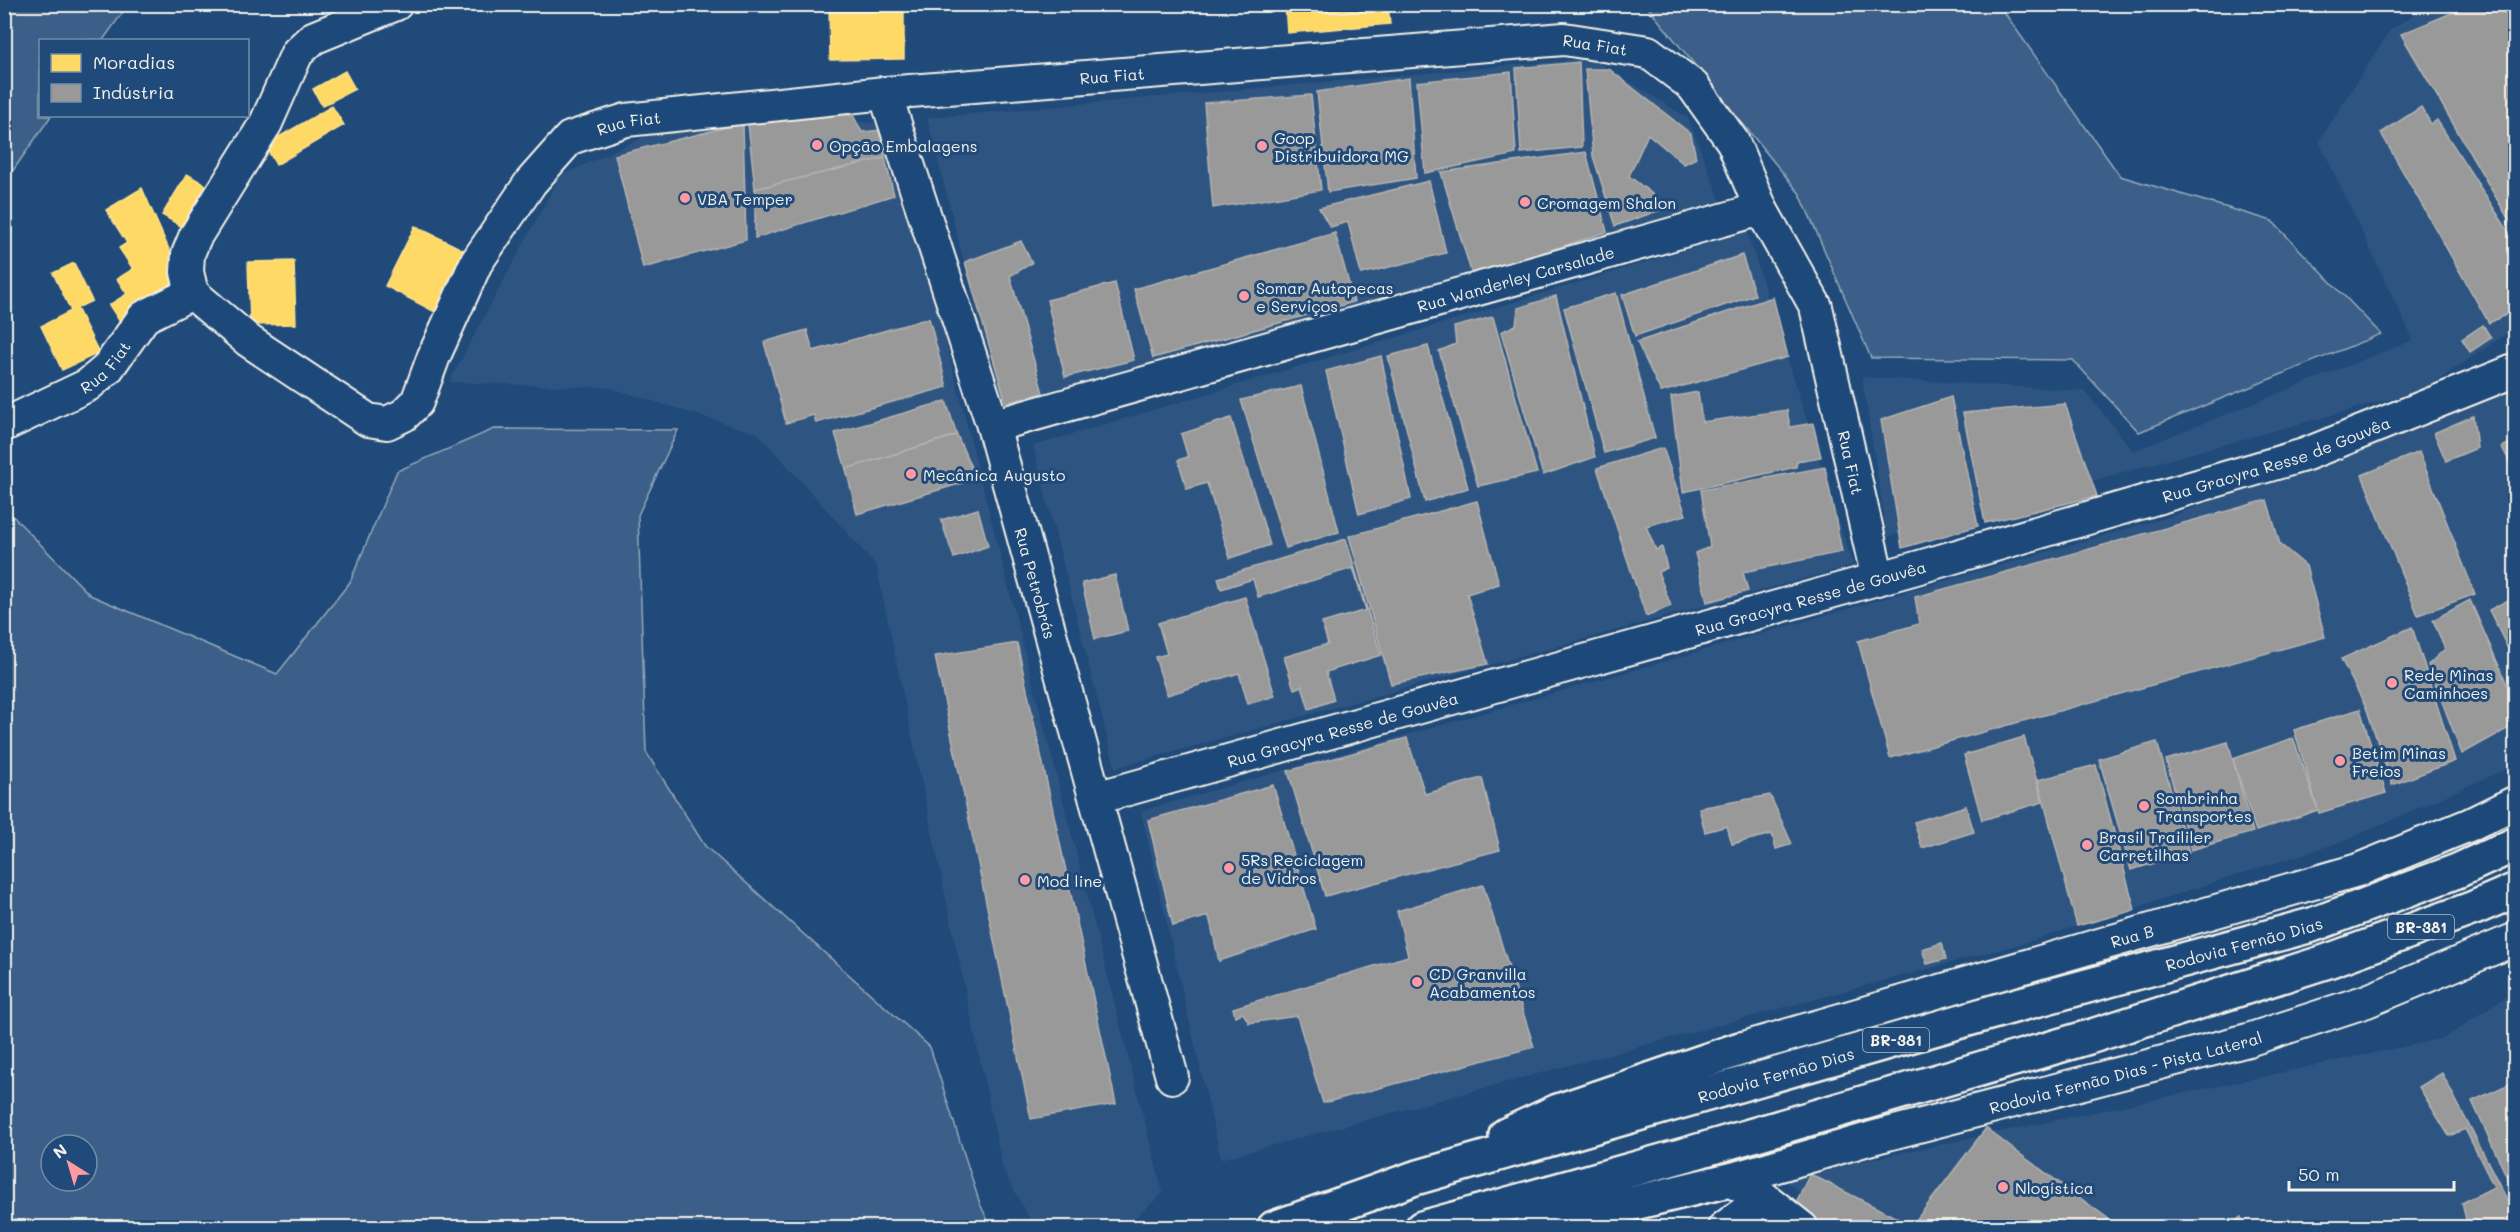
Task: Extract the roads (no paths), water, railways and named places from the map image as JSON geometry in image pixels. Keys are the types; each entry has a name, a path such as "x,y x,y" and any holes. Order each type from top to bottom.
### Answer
{"highway":[{"name":"Rodovia Fernão Dias","path":"1274,1227 1415,1178 2006,1009 2312,925 2457,871 2516,844"},
{"name":"BR-381","path":"1422,1227 1688,1154 2089,1037 2325,962 2474,908 2516,890"},
{"name":"BR-381","path":"2325,962 2400,953 2516,914"},
{"path":"1415,1178 1558,1111 1740,1049"},
{"name":"BR-381","path":"1531,1227 1729,1180"}],"street":[{"path":"192,293 188,272 188,254 195,237 266,123 297,53 313,38 396,4"},
{"name":"Rua Fiat","path":"4,425 88,385 106,369 144,316 192,293 249,341 368,420 387,423 404,415 417,402 434,356 476,262 531,182 570,138 626,120 885,93 1564,39 1648,52 1692,86 1733,142 1761,209 1816,308 1878,579"},
{"name":"Rua Petrobrás","path":"885,93 993,426 1172,1077"},
{"name":"Rua Wanderley Carsalade","path":"993,426 1761,209"},
{"name":"Rua Gracyra Resse de Gouvêa","path":"1096,798 1878,579 2304,455 2516,370"},
{"name":"Rua B","path":"1740,1049 2358,870 2469,825 2516,802"},
{"name":"Rodovia Fernão Dias - Pista Lateral","path":"1729,1180 1872,1138 2248,1040 2367,1001 2516,939"},
{"path":"1729,1180 1764,1198 1802,1227"},
{"path":"1724,1227 1764,1198"}],"place":[{"name":"Opção Embalagens","path":"817,145"},
{"name":"Goop Distribuidora MG","path":"1262,146"},
{"name":"VBA Temper","path":"685,198"},
{"name":"Cromagem Shalon","path":"1525,202"},
{"name":"Somar Autopecas e Serviços","path":"1244,296"},
{"name":"Mecânica Augusto","path":"911,474"},
{"name":"Rede Minas Caminhoes","path":"2392,683"},
{"name":"Betim Minas Freios","path":"2340,761"},
{"name":"Sombrinha Transportes","path":"2144,806"},
{"name":"Brasil Traililer Carretilhas","path":"2087,845"},
{"name":"5Rs Reciclagem de Vidros","path":"1229,868"},
{"name":"Mod line","path":"1025,880"},
{"name":"CD Granvilla Acabamentos","path":"1417,982"},
{"name":"Nlogística","path":"2003,1187"}]}
